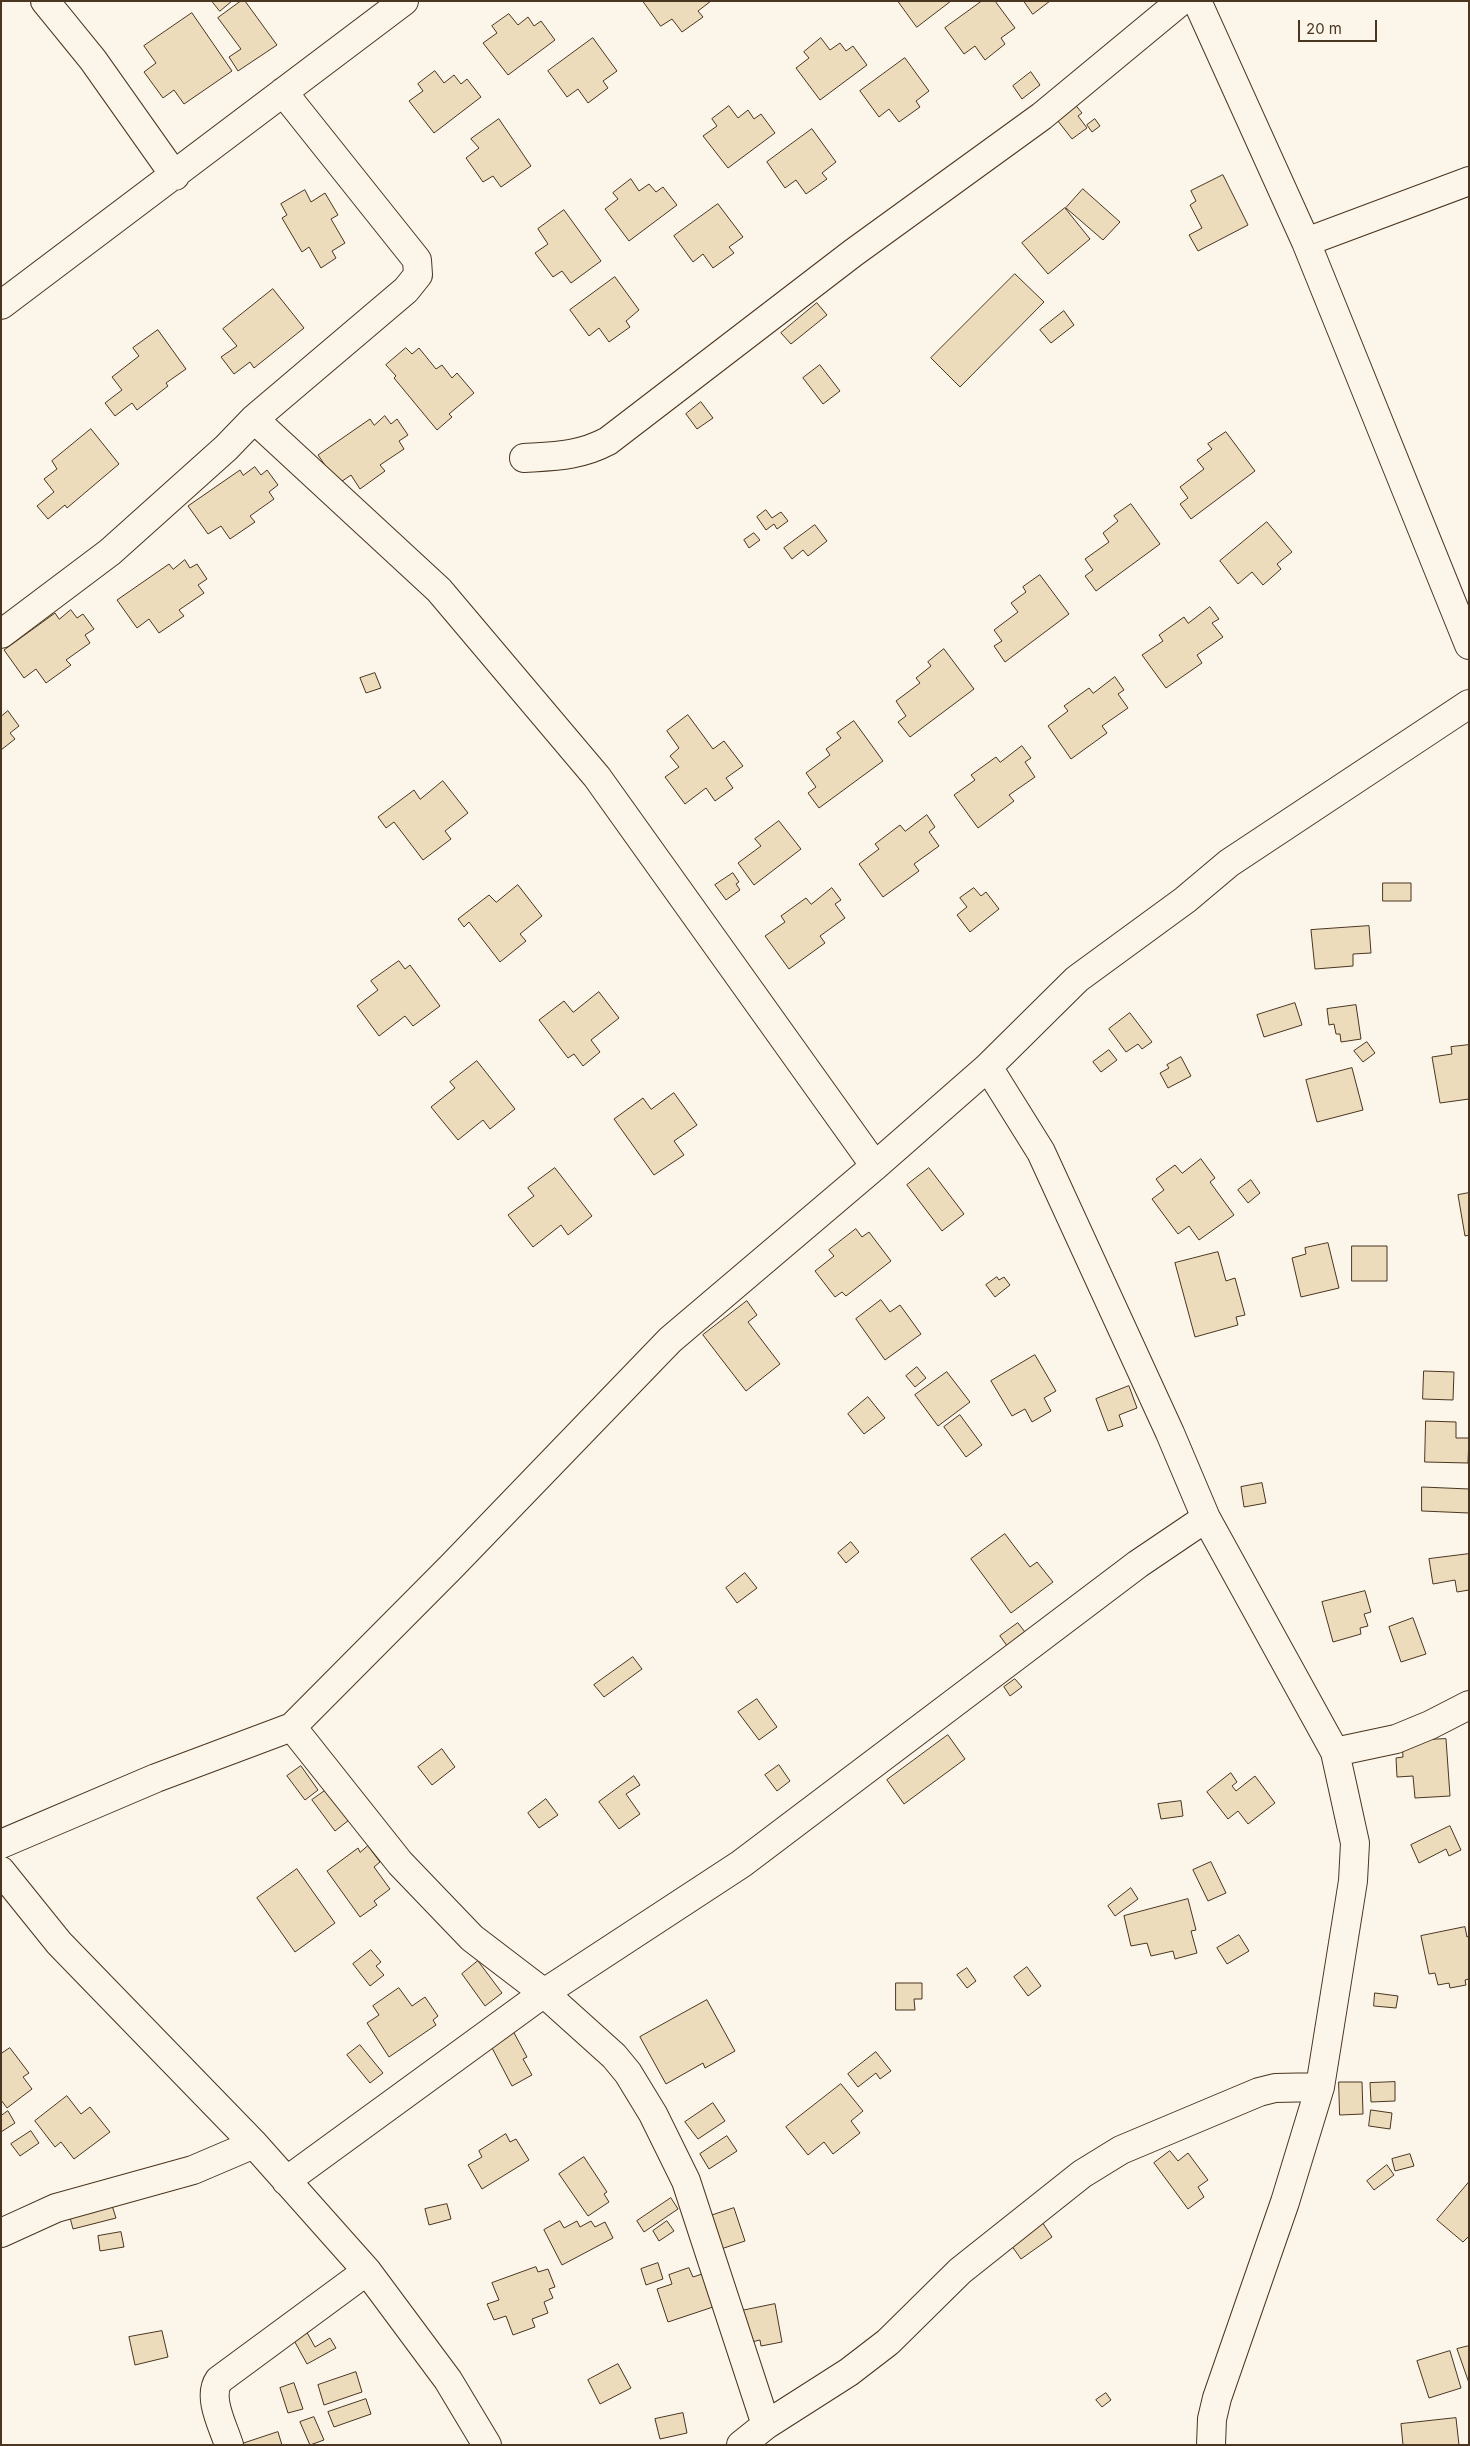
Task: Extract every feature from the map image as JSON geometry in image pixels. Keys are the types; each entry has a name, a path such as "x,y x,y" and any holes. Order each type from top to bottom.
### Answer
{"street":[{"path":"45,1 93,60 175,176"},
{"path":"1,305 175,176 404,1"},
{"path":"524,458 565,456 590,451 608,441 853,253 1042,116 1181,1"},
{"path":"1197,1 1306,242 1469,645"},
{"path":"1,634 110,552 226,448 254,419 406,290 418,275 417,260 283,92"},
{"path":"1306,242 1469,181"},
{"path":"254,419 439,590 597,776 875,1166"},
{"path":"1,1844 156,1778 292,1727 451,1567 670,1340 875,1166 988,1066 1077,979 1185,900 1229,863 1469,704"},
{"path":"988,1066 1041,1152 1064,1199 1206,1518 1335,1752 1355,1843 1355,1862 1345,1938 1320,2086 1286,2202 1217,2398 1212,2419 1211,2445"},
{"path":"286,2181 544,1994 741,1864 1138,1564 1206,1518"},
{"path":"1335,1752 1396,1739 1430,1725 1469,1704"},
{"path":"292,1727 406,1870 472,1938 544,1994 614,2056 628,2073 653,2114 686,2181 766,2426"},
{"path":"1,1871 59,1943 254,2144 367,2271 448,2380 487,2445"},
{"path":"741,2445 766,2426 849,2372 888,2342 960,2271 1082,2174 1121,2150 1259,2092 1275,2088 1320,2086"},
{"path":"1,2233 56,2208 193,2170 254,2144"},
{"path":"229,2445 214,2398 216,2385 219,2380 367,2271"}],"building":[{"path":"212,1 232,1 220,11"},
{"path":"241,1 245,1 277,45 238,71 229,57 241,49 218,18"},
{"path":"643,1 711,1 698,11 703,17 682,32 672,19 661,26"},
{"path":"898,1 951,1 917,27"},
{"path":"982,1 995,1 1015,28 1001,38 1005,44 985,60 975,46 964,54 945,28"},
{"path":"1024,1 1050,1 1033,14"},
{"path":"192,13 232,71 184,104 174,90 163,98 144,72 156,63 144,46"},
{"path":"509,14 518,25 528,17 534,26 541,21 555,40 508,75 483,43 497,33 492,26"},
{"path":"593,38 617,71 603,81 608,88 588,103 578,89 567,97 548,71"},
{"path":"821,38 830,50 840,43 846,51 853,46 867,65 820,100 796,68 809,58 804,52"},
{"path":"905,58 929,91 916,101 920,107 899,122 889,109 879,117 860,91"},
{"path":"435,71 444,83 454,75 461,84 467,79 481,97 434,133 409,101 423,91 418,84"},
{"path":"1031,72 1040,85 1022,99 1013,86"},
{"path":"1073,102 1082,113 1078,116 1087,128 1072,139 1054,116"},
{"path":"729,106 738,118 748,110 754,119 761,114 775,133 728,168 703,136 717,126 712,119"},
{"path":"499,119 531,166 501,187 493,176 483,182 466,158 479,148 471,139"},
{"path":"1095,119 1100,126 1092,132 1087,125"},
{"path":"812,129 836,162 822,173 827,179 806,194 796,180 785,188 767,162"},
{"path":"1223,175 1248,225 1198,251 1189,235 1202,228 1190,205 1196,201 1191,191"},
{"path":"631,179 639,191 649,184 656,192 663,187 677,205 629,241 605,209 618,199 613,193"},
{"path":"1083,189 1120,222 1103,240 1066,208"},
{"path":"305,190 311,202 325,193 338,215 331,219 345,243 332,251 336,258 321,268 309,247 302,252 282,218 287,215 281,204"},
{"path":"718,204 743,237 729,247 734,253 713,268 703,254 693,262 674,236"},
{"path":"1065,208 1090,239 1048,274 1022,243"},
{"path":"564,210 601,261 571,283 562,271 553,277 535,253 548,244 538,229"},
{"path":"1015,274 1044,302 960,387 931,358"},
{"path":"615,277 639,310 626,321 630,327 609,342 599,328 589,336 570,310"},
{"path":"273,289 304,328 254,368 250,362 234,374 221,357 237,346 223,329"},
{"path":"817,303 827,315 791,344 781,333"},
{"path":"1064,311 1074,325 1051,343 1040,330"},
{"path":"158,330 186,369 166,383 168,386 137,410 132,403 115,416 105,403 122,390 112,377 139,356 133,348"},
{"path":"406,348 412,354 419,348 436,369 442,365 452,378 457,373 474,393 449,414 452,417 437,430 394,378 396,376 386,365"},
{"path":"820,365 840,391 823,404 803,378"},
{"path":"701,402 713,418 697,429 686,414"},
{"path":"385,416 391,424 397,419 408,435 399,441 404,449 380,465 385,471 360,489 351,475 338,484 318,455 370,419 374,425"},
{"path":"91,429 119,464 67,508 65,505 48,519 37,506 54,492 44,479 57,469 52,461"},
{"path":"1226,432 1255,471 1191,519 1180,504 1188,498 1180,487 1204,469 1197,460 1212,449 1208,444"},
{"path":"255,467 261,475 267,470 278,485 269,492 274,499 250,516 255,522 230,539 221,526 208,534 188,506 240,470 243,475"},
{"path":"1131,504 1160,544 1096,591 1085,576 1093,570 1085,559 1109,542 1103,533 1118,521 1114,516"},
{"path":"766,510 772,518 781,512 788,521 777,529 774,524 766,530 757,517"},
{"path":"1267,522 1292,552 1277,564 1281,569 1263,585 1252,572 1238,584 1220,561"},
{"path":"815,525 827,541 808,556 803,550 792,559 784,548"},
{"path":"754,533 760,540 749,548 744,540"},
{"path":"185,560 190,568 197,564 207,579 198,585 204,593 179,610 184,616 159,633 149,619 137,628 117,600 169,564 173,569"},
{"path":"1040,575 1069,614 1005,662 994,646 1002,641 994,630 1018,612 1011,603 1026,592 1023,587"},
{"path":"1210,607 1219,619 1212,623 1223,637 1197,655 1202,663 1166,688 1142,655 1163,641 1159,635 1184,617 1188,623"},
{"path":"71,610 77,618 83,614 94,629 85,635 90,643 66,660 71,665 46,683 36,669 24,678 4,650 55,613 59,619"},
{"path":"944,649 974,689 910,737 898,722 906,716 896,701 920,683 916,678 931,666 928,662"},
{"path":"375,673 381,688 366,693 360,678"},
{"path":"1115,677 1124,690 1118,694 1128,708 1102,726 1107,733 1071,759 1048,726 1068,711 1064,706 1089,688 1093,693"},
{"path":"8,711 19,726 10,733 15,739 1,750 1,714"},
{"path":"688,715 713,749 724,741 743,766 726,778 733,788 715,801 706,788 685,804 665,777 679,767 670,756 679,748 667,731"},
{"path":"854,721 883,761 819,808 808,793 816,787 806,773 830,755 826,749 841,738 837,733"},
{"path":"1022,746 1031,758 1025,762 1035,777 1009,795 1014,801 978,828 954,795 975,780 971,775 996,757 1000,762"},
{"path":"443,781 468,813 445,831 451,839 423,860 394,822 386,828 378,817 414,790 420,799"},
{"path":"927,815 935,827 929,832 939,846 914,864 919,871 883,897 859,864 879,849 875,844 900,825 905,831"},
{"path":"779,821 801,849 754,885 738,863 761,846 755,839"},
{"path":"733,873 739,882 736,884 740,890 726,900 715,885"},
{"path":"1383,883 1411,883 1411,901 1383,901"},
{"path":"518,885 542,916 520,934 526,941 500,962 469,922 464,927 458,919 489,895 496,902"},
{"path":"832,888 841,900 835,904 845,918 820,936 825,943 789,969 765,936 785,922 781,916 806,898 811,904"},
{"path":"974,888 981,896 986,892 999,909 970,932 957,915 967,907 960,898"},
{"path":"1369,926 1371,953 1353,954 1353,966 1315,969 1311,930"},
{"path":"399,961 405,969 410,965 440,1006 413,1026 405,1016 379,1036 357,1006 378,990 371,981"},
{"path":"599,992 619,1018 591,1040 600,1052 583,1066 574,1054 568,1058 539,1020 564,1001 573,1012"},
{"path":"1295,1003 1302,1025 1264,1037 1257,1015"},
{"path":"1356,1005 1361,1039 1341,1042 1340,1034 1336,1034 1334,1024 1329,1025 1327,1009"},
{"path":"1130,1013 1152,1042 1142,1049 1138,1044 1126,1052 1109,1029"},
{"path":"1367,1042 1375,1053 1363,1062 1354,1051"},
{"path":"1469,1045 1469,1099 1440,1103 1432,1057 1452,1054 1451,1047"},
{"path":"1109,1050 1117,1060 1101,1072 1093,1062"},
{"path":"1181,1057 1191,1076 1168,1088 1160,1073 1169,1068 1167,1065"},
{"path":"477,1061 515,1109 490,1129 483,1120 458,1140 431,1107 455,1088 450,1082"},
{"path":"1352,1068 1363,1110 1317,1122 1306,1080"},
{"path":"674,1093 697,1125 674,1141 684,1155 654,1175 614,1119 643,1098 651,1109"},
{"path":"1201,1159 1215,1178 1210,1182 1234,1215 1199,1240 1189,1226 1178,1234 1152,1199 1164,1190 1156,1179 1175,1165 1182,1173"},
{"path":"555,1168 592,1216 568,1235 561,1225 533,1247 508,1215 534,1196 528,1188"},
{"path":"929,1168 964,1214 942,1231 907,1185"},
{"path":"1251,1180 1260,1193 1248,1203 1238,1190"},
{"path":"1469,1193 1469,1235 1465,1236 1458,1195"},
{"path":"856,1229 862,1237 869,1232 891,1261 846,1296 842,1292 835,1297 815,1271 834,1256 829,1250"},
{"path":"1328,1243 1339,1288 1301,1297 1292,1258 1306,1254 1305,1248"},
{"path":"1352,1246 1387,1246 1387,1281 1352,1281"},
{"path":"1218,1252 1226,1281 1235,1278 1245,1315 1236,1317 1238,1325 1195,1337 1175,1263"},
{"path":"997,1277 999,1280 1004,1277 1010,1285 995,1297 986,1285"},
{"path":"881,1300 890,1312 900,1305 921,1334 885,1360 856,1319"},
{"path":"747,1301 757,1315 748,1322 780,1364 746,1391 703,1335"},
{"path":"1035,1355 1056,1391 1044,1398 1051,1411 1032,1422 1025,1409 1012,1416 991,1381"},
{"path":"917,1367 926,1378 915,1387 906,1376"},
{"path":"1424,1371 1454,1372 1453,1400 1423,1399"},
{"path":"947,1372 970,1402 938,1426 915,1395"},
{"path":"1129,1386 1137,1408 1119,1415 1123,1426 1108,1431 1096,1399"},
{"path":"868,1397 885,1418 864,1434 848,1414"},
{"path":"960,1415 982,1445 966,1457 944,1427"},
{"path":"1426,1421 1456,1422 1456,1438 1469,1438 1468,1463 1425,1462"},
{"path":"1262,1483 1266,1503 1244,1507 1241,1487"},
{"path":"1422,1487 1469,1489 1469,1513 1422,1511"},
{"path":"1005,1534 1030,1567 1037,1562 1053,1582 1011,1613 971,1559"},
{"path":"851,1542 859,1552 846,1563 838,1553"},
{"path":"1469,1554 1469,1590 1457,1592 1455,1580 1433,1584 1429,1559"},
{"path":"745,1573 757,1588 737,1603 726,1588"},
{"path":"1365,1591 1371,1612 1364,1614 1368,1626 1360,1628 1361,1634 1333,1642 1322,1602"},
{"path":"1413,1618 1426,1654 1401,1662 1389,1627"},
{"path":"1018,1623 1028,1636 1010,1650 1000,1636"},
{"path":"633,1657 642,1669 604,1697 594,1685"},
{"path":"1015,1679 1022,1687 1010,1696 1004,1687"},
{"path":"757,1699 777,1727 759,1740 738,1712"},
{"path":"948,1735 965,1759 904,1804 887,1780"},
{"path":"1446,1739 1450,1796 1415,1798 1413,1776 1397,1777 1396,1758 1403,1757 1402,1741"},
{"path":"442,1749 455,1767 432,1785 418,1767"},
{"path":"779,1765 790,1781 777,1791 765,1775"},
{"path":"301,1766 318,1790 305,1800 287,1776"},
{"path":"1231,1773 1237,1782 1232,1786 1236,1791 1255,1776 1275,1803 1248,1824 1238,1811 1228,1819 1207,1792"},
{"path":"634,1776 640,1785 626,1794 640,1814 619,1829 599,1802"},
{"path":"326,1790 349,1820 335,1831 312,1800"},
{"path":"546,1799 558,1815 539,1828 528,1813"},
{"path":"1181,1801 1183,1816 1161,1819 1158,1804"},
{"path":"1450,1826 1461,1850 1449,1856 1446,1849 1419,1863 1411,1845"},
{"path":"368,1846 380,1862 374,1867 390,1889 374,1901 377,1905 360,1917 327,1871 358,1848 360,1852"},
{"path":"1211,1862 1226,1893 1208,1901 1193,1870"},
{"path":"297,1869 335,1923 295,1952 257,1898"},
{"path":"1131,1888 1138,1899 1115,1916 1108,1906"},
{"path":"1188,1899 1196,1930 1191,1931 1197,1953 1175,1959 1173,1951 1151,1956 1147,1943 1131,1946 1124,1916"},
{"path":"1465,1927 1467,1937 1469,1936 1469,1979 1465,1980 1466,1985 1450,1988 1449,1983 1438,1985 1435,1973 1429,1974 1421,1936"},
{"path":"1239,1935 1249,1951 1227,1964 1217,1948"},
{"path":"371,1950 381,1962 376,1966 384,1975 370,1986 353,1964"},
{"path":"478,1961 502,1993 485,2006 462,1974"},
{"path":"1027,1967 1041,1986 1028,1996 1014,1977"},
{"path":"967,1968 976,1981 967,1988 957,1975"},
{"path":"896,1983 922,1983 922,1999 914,1999 915,2010 896,2010"},
{"path":"399,1988 412,2006 425,1997 438,2016 433,2020 436,2025 389,2057 367,2023 379,2015 373,2006"},
{"path":"1375,1993 1398,1996 1396,2008 1374,2006"},
{"path":"707,2000 735,2051 705,2068 703,2063 666,2084 640,2037"},
{"path":"513,2031 527,2057 523,2059 532,2075 512,2086 490,2044"},
{"path":"360,2045 383,2073 370,2083 347,2055"},
{"path":"10,2048 29,2073 23,2077 32,2089 7,2108 1,2100 1,2054"},
{"path":"876,2052 891,2071 880,2079 876,2073 858,2087 848,2074"},
{"path":"1339,2082 1362,2082 1363,2114 1340,2115"},
{"path":"1395,2082 1395,2101 1371,2102 1370,2083"},
{"path":"841,2084 863,2111 851,2121 860,2133 833,2154 824,2142 808,2155 786,2127"},
{"path":"67,2096 81,2114 90,2107 110,2132 74,2159 61,2142 55,2147 35,2121"},
{"path":"713,2103 725,2121 698,2139 685,2122"},
{"path":"1371,2110 1392,2113 1390,2129 1369,2126"},
{"path":"8,2111 15,2123 1,2132 1,2116"},
{"path":"31,2131 39,2143 20,2156 11,2144"},
{"path":"506,2134 510,2142 516,2139 529,2160 482,2189 468,2165 482,2157 479,2151"},
{"path":"727,2136 737,2151 709,2169 700,2154"},
{"path":"1170,2151 1178,2161 1188,2153 1208,2180 1198,2187 1204,2197 1188,2209 1154,2163"},
{"path":"1410,2154 1414,2166 1395,2171 1392,2159"},
{"path":"584,2157 607,2192 604,2194 609,2202 588,2216 559,2174"},
{"path":"1387,2165 1394,2175 1374,2190 1367,2181"},
{"path":"1469,2182 1469,2236 1463,2242 1437,2220"},
{"path":"671,2198 678,2209 644,2232 637,2221"},
{"path":"110,2199 116,2218 73,2229 68,2210"},
{"path":"447,2204 451,2219 429,2225 425,2209"},
{"path":"734,2208 745,2241 721,2249 710,2216"},
{"path":"1040,2219 1052,2237 1021,2259 1009,2242"},
{"path":"560,2221 564,2228 577,2221 580,2227 591,2221 595,2227 605,2222 613,2238 562,2265 544,2230"},
{"path":"667,2221 674,2231 659,2241 653,2231"},
{"path":"121,2232 124,2247 100,2251 98,2236"},
{"path":"658,2263 663,2279 646,2285 641,2269"},
{"path":"536,2267 538,2272 548,2269 555,2287 549,2289 553,2298 544,2302 548,2313 532,2319 535,2327 513,2335 506,2316 494,2320 487,2304 499,2300 492,2283"},
{"path":"689,2268 693,2277 702,2274 713,2307 668,2322 657,2289 672,2284 669,2275"},
{"path":"775,2304 782,2342 761,2346 760,2340 743,2344 736,2312"},
{"path":"304,2327 315,2347 330,2338 336,2348 307,2364 291,2335"},
{"path":"162,2331 168,2357 135,2365 129,2337"},
{"path":"1469,2346 1469,2383 1457,2349"},
{"path":"1450,2351 1461,2388 1429,2398 1417,2361"},
{"path":"618,2364 631,2388 600,2404 588,2380"},
{"path":"356,2372 362,2392 324,2405 318,2385"},
{"path":"294,2383 303,2409 288,2413 280,2388"},
{"path":"1106,2393 1111,2400 1102,2407 1096,2400"},
{"path":"366,2399 371,2414 334,2427 328,2412"},
{"path":"683,2413 687,2433 660,2439 655,2419"},
{"path":"314,2417 324,2440 310,2445 300,2422"},
{"path":"1456,2418 1459,2445 1403,2445 1401,2424"},
{"path":"278,2432 282,2445 238,2445"}]}
